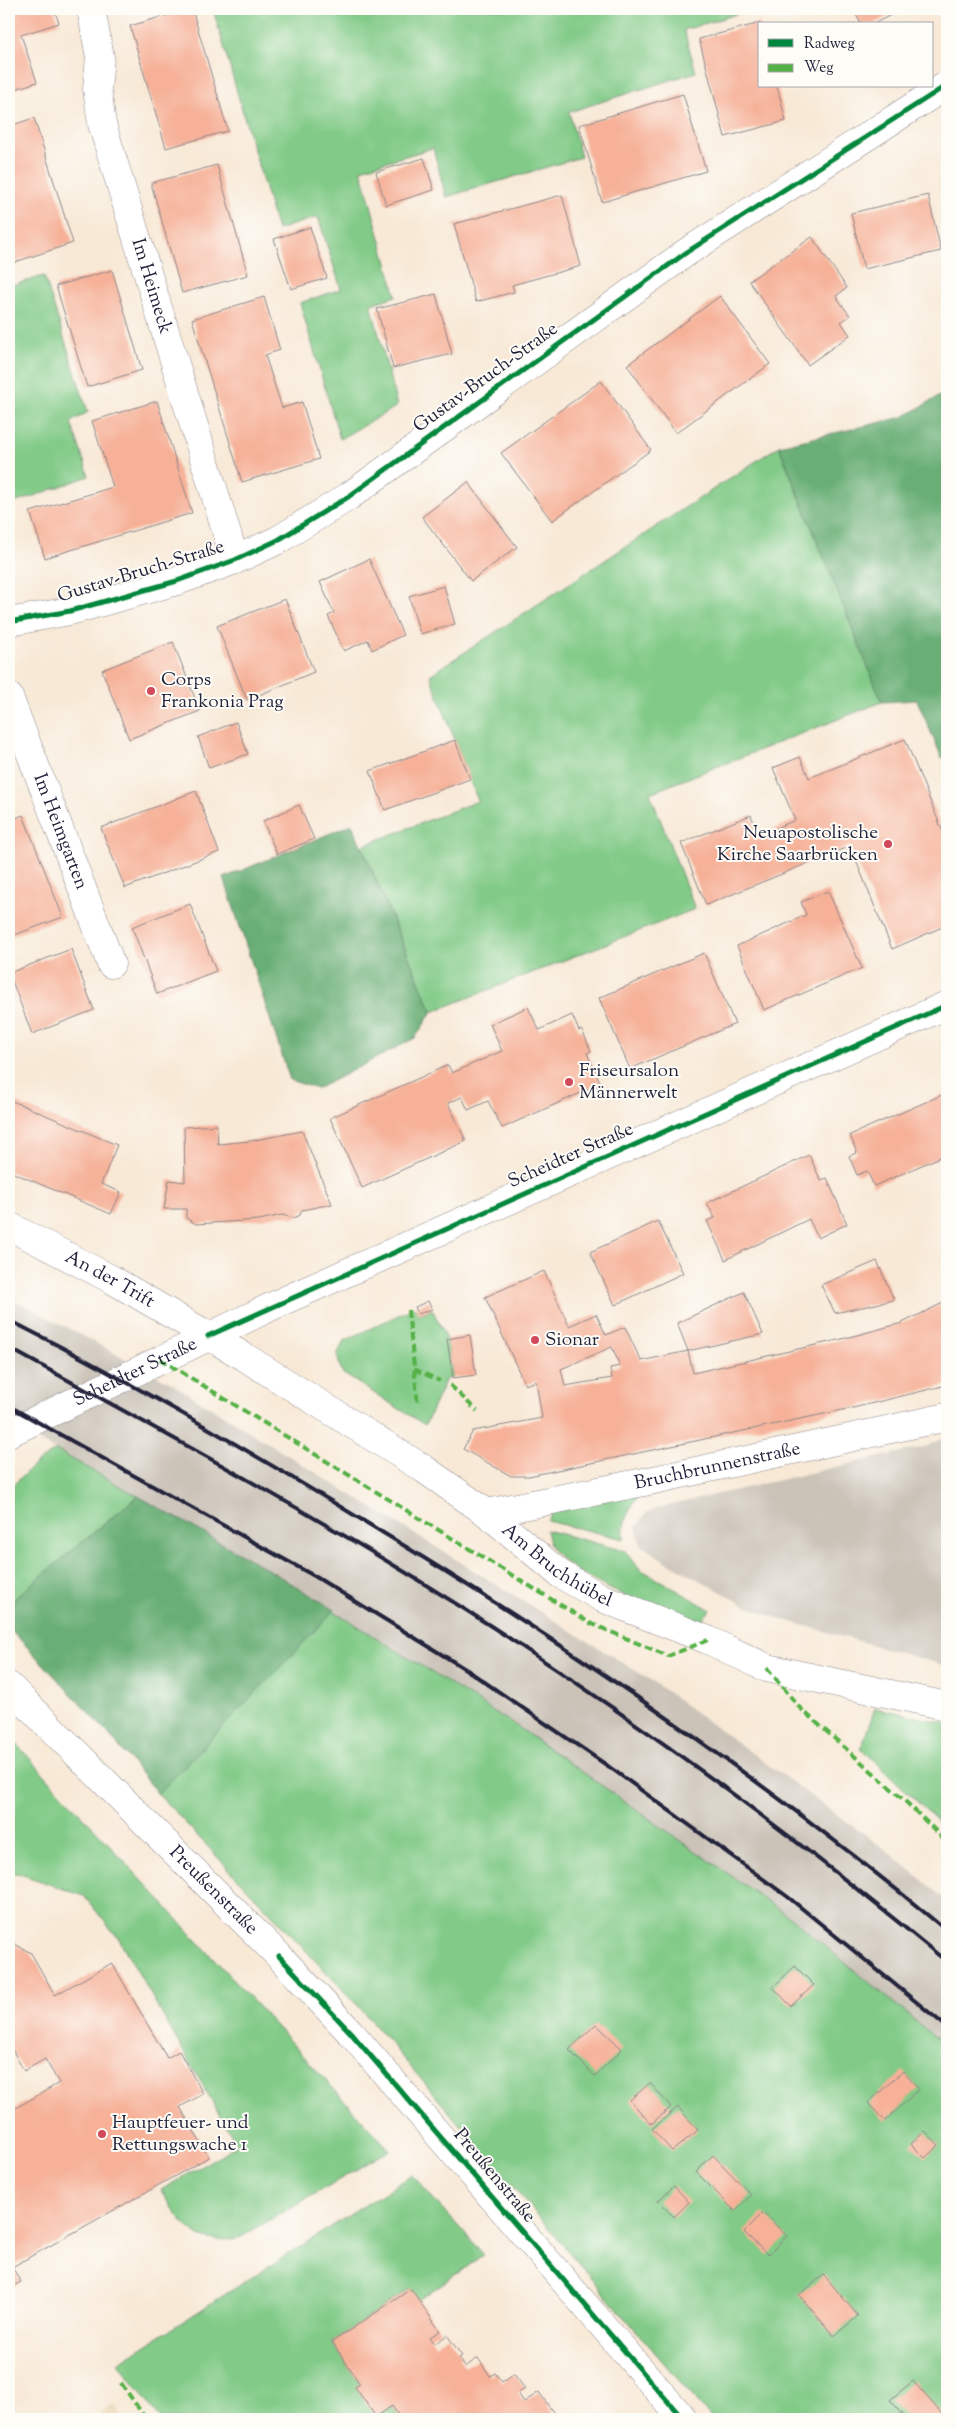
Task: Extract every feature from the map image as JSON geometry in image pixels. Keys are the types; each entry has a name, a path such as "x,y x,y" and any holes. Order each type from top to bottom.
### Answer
{"street":[{"name":"Im Heimeck","path":"91,9 100,57 97,90 102,124 235,560"},
{"name":"Gustav-Bruch-Straße","path":"9,622 70,612 177,581 235,560 278,540 348,497 687,252 947,85"},
{"name":"Im Heimgarten","path":"9,697 111,964"},
{"name":"Scheidter Straße","path":"9,1433 208,1336 947,1005"},
{"name":"An der Trift","path":"9,1226 111,1279 208,1336"},
{"name":"Am Bruchhübel","path":"208,1336 424,1468 487,1513 560,1574 602,1598 708,1640 767,1668 947,1706"},
{"name":"Bruchbrunnenstraße","path":"487,1513 649,1481 947,1416"},
{"name":"Preußenstraße","path":"9,1686 334,2014 683,2419"}],"shaded area":[{"path":"9,1297 171,1383 652,1681 890,1853 947,1901 947,2047 790,1917 515,1725 269,1570 9,1424"},
{"path":"947,1436 947,1666 777,1618 745,1605 667,1562 641,1545 636,1528 646,1513 658,1508 928,1446"},
{"path":"114,2404 124,2419 92,2419"}],"green space":[{"path":"213,9 753,9 684,30 696,72 569,112 581,157 446,197 433,148 361,169 396,296 371,304 397,406 340,439 300,303 341,289 318,217 277,230"},
{"path":"44,276 88,412 71,422 89,476 9,505 9,286"},
{"path":"947,392 947,755 942,758 917,700 882,702 779,446 903,417"},
{"path":"779,446 882,702 650,793 695,909 432,1012 362,846 478,801 430,675"},
{"path":"352,824 432,1012 415,1038 317,1089 290,1080 224,878"},
{"path":"415,1307 419,1314 432,1309 447,1339 453,1378 446,1379 425,1425 342,1373 337,1355 344,1341"},
{"path":"56,1450 138,1496 15,1598 10,1613 12,1631 9,1627 9,1489 34,1465"},
{"path":"642,1492 626,1519 624,1539 547,1521 553,1512"},
{"path":"138,1496 269,1570 335,1610 158,1794 108,1733 12,1631 10,1613 15,1598"},
{"path":"546,1530 625,1551 640,1569 711,1610 696,1625 617,1592 575,1570 560,1558 550,1545"},
{"path":"269,1570 515,1725 790,1917 947,2047 947,2419 712,2419 360,2008 158,1794 108,1733"},
{"path":"875,1708 947,1723 947,1830 861,1748"},
{"path":"9,1736 390,2150 241,2237 212,2240 192,2231 184,2223 161,2190 237,2145 119,1939 84,1896 17,1873 9,1874"},
{"path":"412,2175 484,2255 418,2300 410,2289 332,2342 360,2384 356,2387 392,2406 401,2419 160,2419 118,2363"}],"building":[{"path":"9,9 54,9 59,23 21,35 37,82 9,91"},
{"path":"192,9 228,131 166,148 130,26"},
{"path":"853,9 903,9 877,22 860,22"},
{"path":"758,24 758,88 778,88 786,121 725,137 699,39"},
{"path":"683,94 706,171 602,202 579,125"},
{"path":"34,118 73,243 9,264 9,126"},
{"path":"424,158 434,190 386,205 376,172"},
{"path":"217,165 248,275 182,293 151,183"},
{"path":"562,195 581,266 512,285 514,292 476,302 454,224"},
{"path":"928,195 941,251 864,269 851,213"},
{"path":"310,227 327,278 291,289 274,239"},
{"path":"812,237 847,288 836,296 850,316 841,322 850,335 808,365 749,281"},
{"path":"112,270 142,370 87,387 56,286"},
{"path":"436,294 452,354 393,368 377,309"},
{"path":"720,296 770,364 676,433 627,365"},
{"path":"264,297 280,350 265,355 282,408 302,402 319,459 242,482 192,319"},
{"path":"601,381 651,450 552,521 501,453"},
{"path":"157,401 192,513 45,558 30,512 113,487 92,421"},
{"path":"468,482 517,547 471,581 422,517"},
{"path":"369,559 403,635 372,650 368,640 344,651 328,616 334,613 320,582"},
{"path":"444,586 455,624 420,634 409,596"},
{"path":"285,599 314,672 247,700 217,626"},
{"name":"Corps Frankonia Prag","path":"173,642 200,711 129,739 102,670"},
{"path":"236,722 248,754 209,768 198,737"},
{"name":"Neuapostolische Kirche Saarbrücken","path":"905,739 947,842 947,925 892,949 850,846 706,905 681,843 751,815 759,836 795,820 773,768 800,757 809,778"},
{"path":"455,740 470,779 385,810 370,771"},
{"path":"196,791 219,852 125,888 101,828"},
{"path":"299,805 314,839 277,854 263,821"},
{"path":"23,815 63,917 9,937 9,821"},
{"path":"828,891 862,968 764,1010 737,946 806,915 801,902"},
{"path":"190,904 216,971 157,994 132,927"},
{"path":"71,949 94,1010 32,1034 9,973"},
{"path":"704,953 735,1024 630,1069 599,998"},
{"path":"528,1007 539,1030 572,1015 579,1031 582,1030 591,1051 587,1053 601,1084 502,1128 488,1101 468,1110 462,1097 448,1103 466,1141 362,1188 330,1118 448,1065 452,1073 502,1051 490,1024"},
{"path":"944,1094 947,1101 947,1154 874,1186 867,1171 857,1175 849,1156 857,1153 850,1135"},
{"path":"10,1100 117,1145 101,1184 121,1192 111,1214 9,1171"},
{"path":"217,1125 218,1144 250,1141 302,1131 332,1204 302,1210 300,1215 294,1218 282,1215 259,1220 196,1224 186,1218 186,1209 164,1209 169,1180 185,1182 184,1127"},
{"path":"809,1155 821,1181 827,1178 847,1224 818,1238 809,1219 725,1260 707,1221 715,1218 707,1203"},
{"path":"658,1221 683,1273 615,1305 590,1252"},
{"path":"877,1261 894,1300 835,1313 821,1285"},
{"path":"544,1271 569,1326 596,1314 606,1335 625,1327 641,1361 688,1351 693,1373 842,1339 902,1323 947,1301 947,1385 857,1407 529,1476 511,1476 463,1449 473,1431 542,1418 536,1381 525,1385 485,1297","holes":["612,1347 620,1366 610,1368 612,1378 565,1386 561,1369"]},
{"path":"744,1292 763,1334 688,1351 677,1323"},
{"path":"428,1301 432,1309 418,1314 415,1307"},
{"path":"470,1335 476,1375 453,1378 447,1339"},
{"name":"Hauptfeuer- und Rettungswache 1","path":"9,1943 13,1943 31,1953 55,1995 112,1963 167,2058 179,2051 203,2094 180,2107 209,2157 12,2267 21,2282 9,2288 9,2112 59,2083 45,2059 24,2071 9,2044"},
{"path":"795,1966 814,1985 791,2006 773,1987"},
{"path":"596,2024 622,2049 595,2076 569,2050"},
{"path":"903,2071 919,2089 885,2121 868,2103"},
{"path":"650,2083 671,2107 651,2124 630,2100"},
{"path":"678,2107 698,2130 672,2151 652,2129"},
{"path":"925,2131 939,2145 925,2158 911,2144"},
{"path":"713,2155 751,2195 735,2211 696,2172"},
{"path":"674,2186 689,2202 674,2217 658,2201"},
{"path":"763,2213 787,2236 768,2255 744,2232"},
{"path":"824,2275 858,2316 834,2336 799,2295"},
{"path":"411,2289 440,2331 430,2337 435,2344 447,2335 462,2356 459,2358 465,2367 478,2358 490,2376 495,2373 502,2382 514,2374 525,2389 518,2393 524,2402 539,2392 555,2415 552,2419 401,2419 392,2406 376,2417 355,2387 360,2384 332,2342"},
{"path":"913,2381 942,2414 936,2419 907,2419 890,2400"}],"railway":[{"path":"9,1320 145,1392 234,1443 518,1617 665,1716 737,1768 808,1820 947,1931"},
{"path":"9,1348 299,1509 413,1577 531,1652 653,1736 773,1824 947,1962"},
{"path":"9,1406 316,1577 467,1670 608,1766 788,1897 947,2027"}],"marked path":[{"path":"408,1310 418,1405"},
{"path":"160,1359 590,1623 668,1656 708,1640"},
{"path":"414,1369 440,1381"},
{"path":"450,1385 477,1411"},
{"path":"767,1668 800,1708 903,1799 947,1842"},
{"path":"121,2383 146,2419"}],"cycle path":[{"path":"9,622 70,611 177,581 235,560 278,540 348,497 687,252 947,85"},
{"path":"208,1336 947,1005"},
{"path":"279,1956 351,2033 683,2419"}],"place":[{"name":"Corps Frankonia Prag","path":"151,691"},
{"name":"Neuapostolische Kirche Saarbrücken","path":"888,844"},
{"name":"Friseursalon Männerwelt","path":"569,1082"},
{"name":"Sionar","path":"535,1340"},
{"name":"Hauptfeuer- und Rettungswache 1","path":"102,2134"}]}
